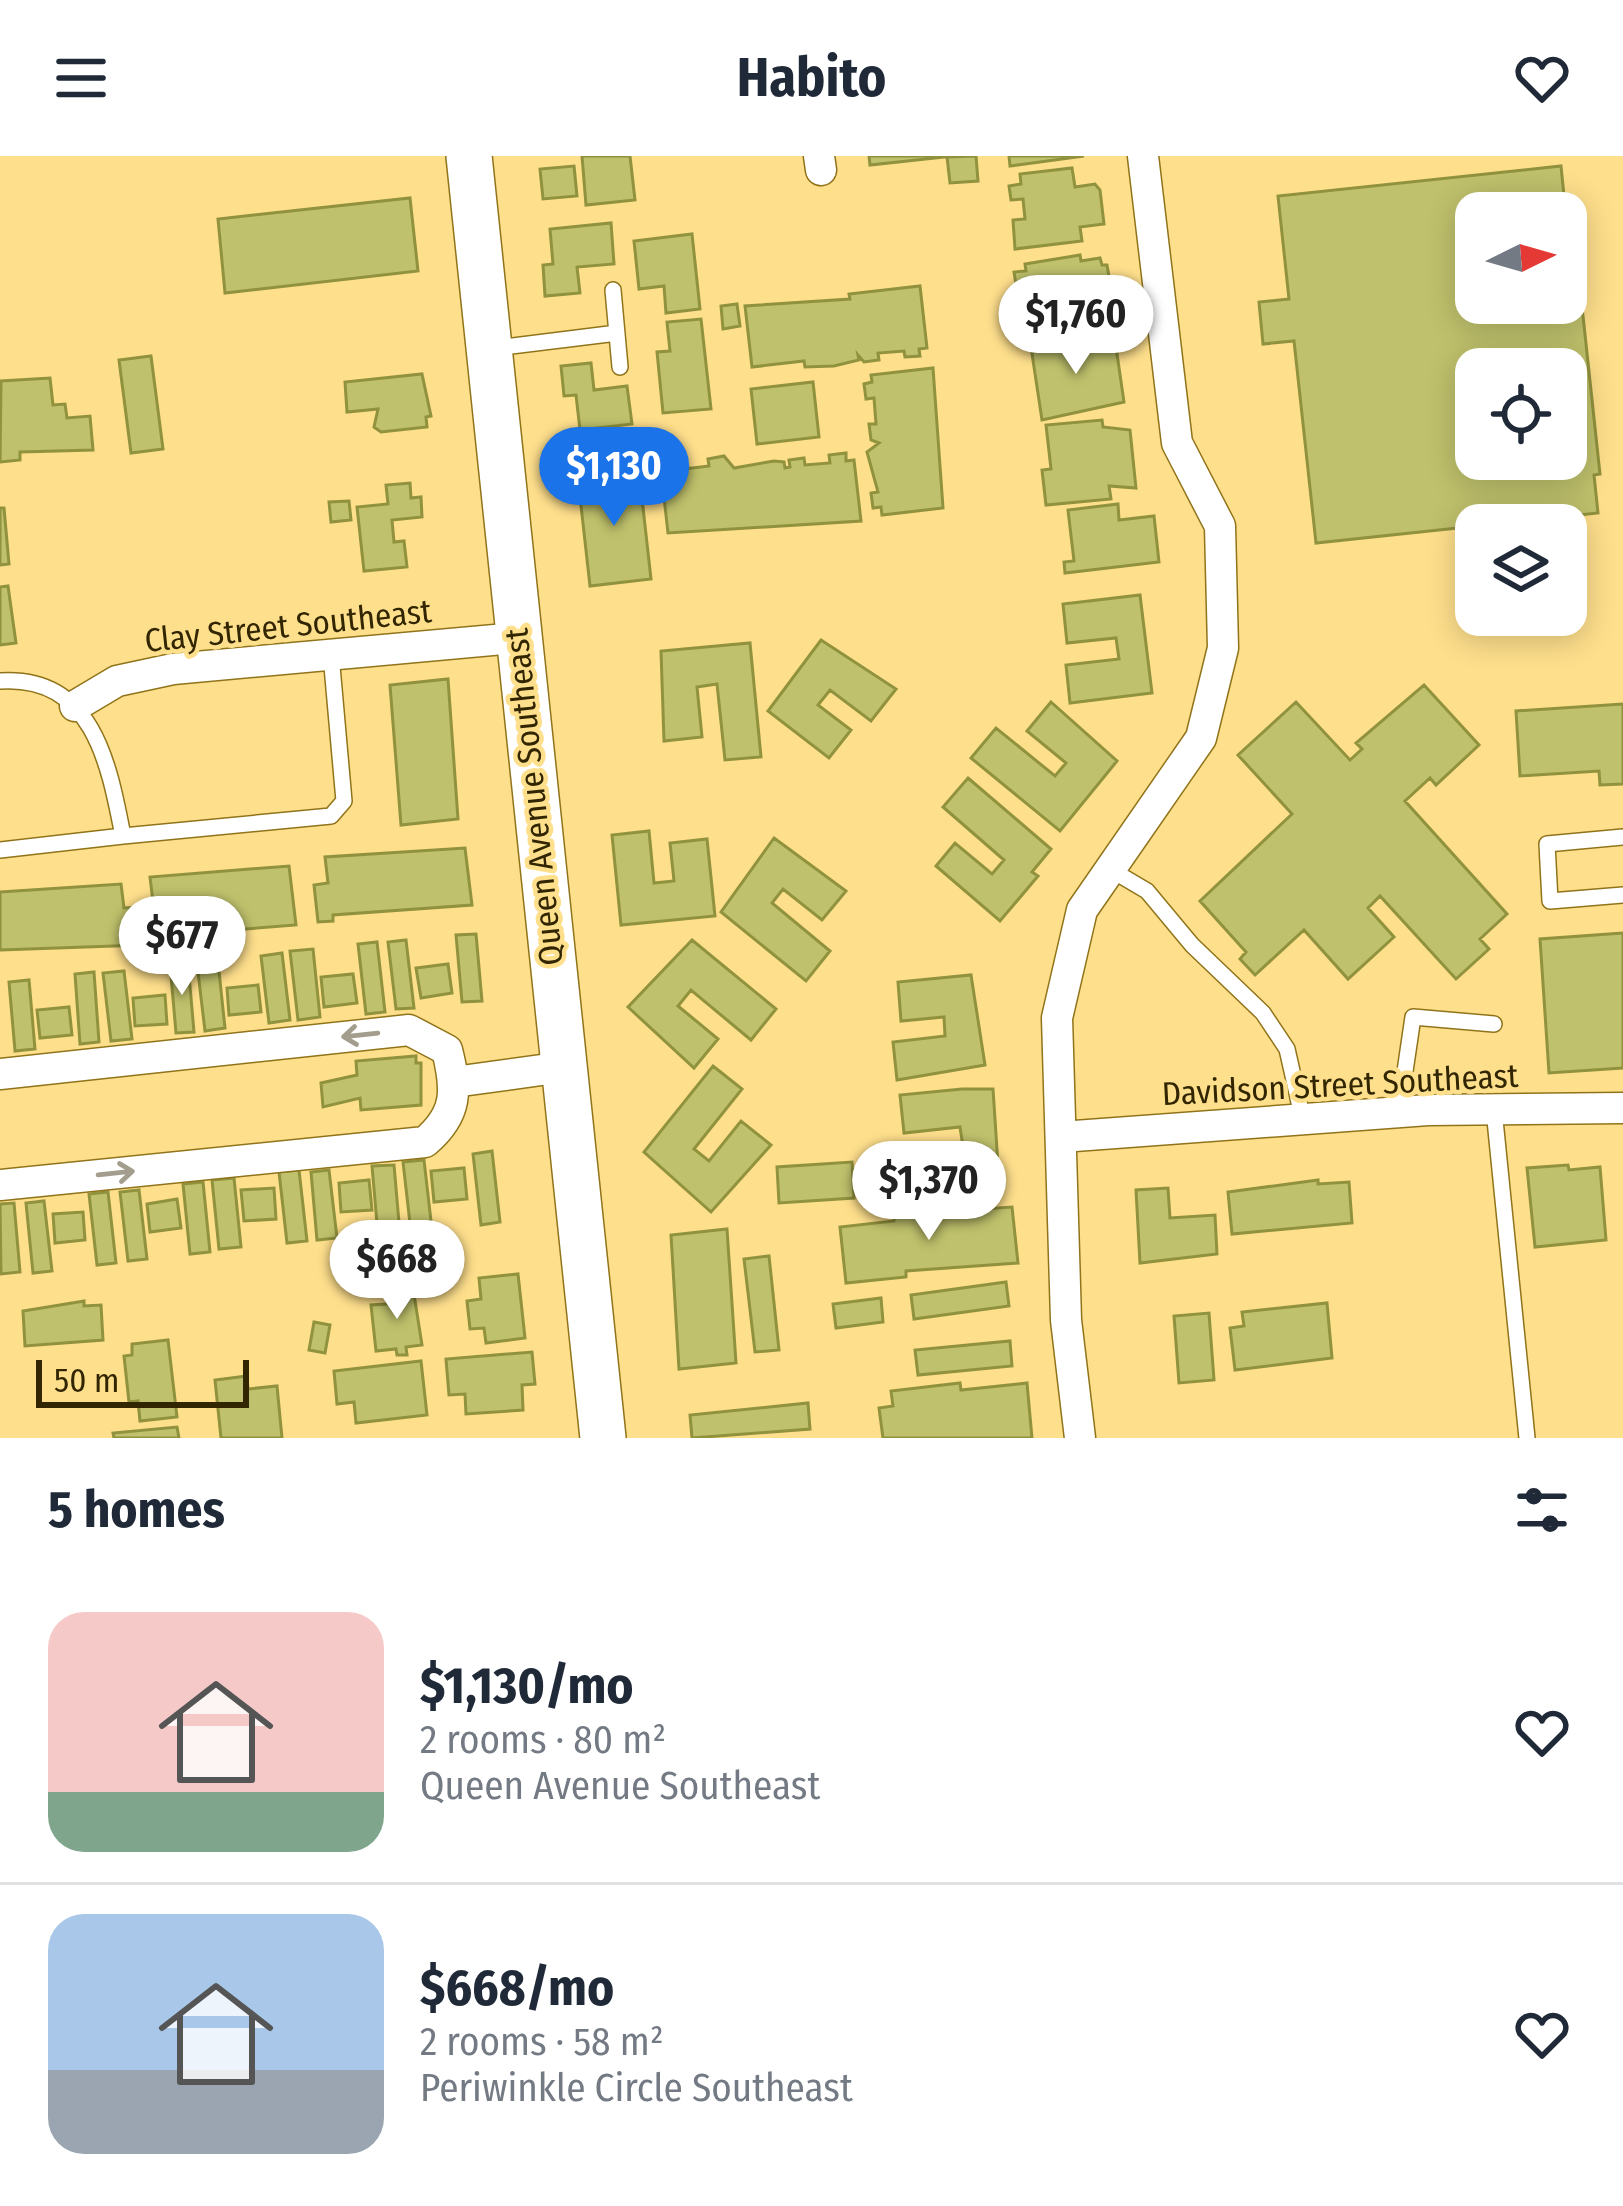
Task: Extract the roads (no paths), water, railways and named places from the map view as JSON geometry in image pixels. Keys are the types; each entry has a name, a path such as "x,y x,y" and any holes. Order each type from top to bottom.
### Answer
{"main road":[{"name":"Queen Avenue Southeast","path":"469,156 603,1438"}],"street":[{"path":"1080,1438 1066,1321 1057,1018 1082,910 1201,738 1223,648 1220,526 1177,443 1143,156"},
{"name":"Clay Street Southeast","path":"75,706 117,681 173,669 516,638"},
{"path":"0,1074 409,1030 447,1050 454,1082 454,1107 444,1126 424,1142 0,1185"},
{"path":"454,1082 563,1067"},
{"name":"Davidson Street Southeast","path":"1061,1137 1399,1112 1623,1108"}],"lane":[{"path":"613,290 620,367"},
{"path":"488,349 617,334"},
{"path":"0,850 331,816 344,801 331,655"},
{"path":"0,681 35,680 75,706 108,760 122,836"},
{"path":"1623,838 1547,844 1550,901 1623,896"},
{"path":"1108,868 1147,891 1192,945 1262,1013 1287,1048 1304,1120"},
{"path":"1399,1112 1413,1017 1494,1024"},
{"path":"1494,1110 1527,1438"}]}
